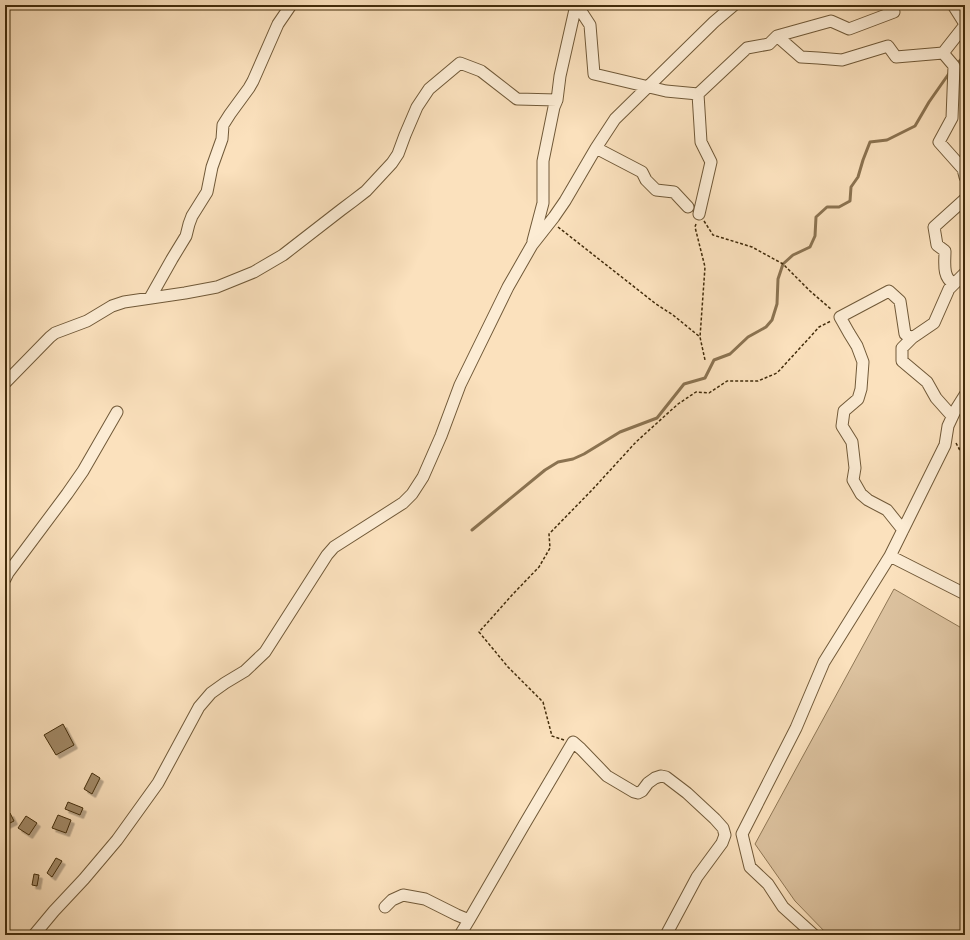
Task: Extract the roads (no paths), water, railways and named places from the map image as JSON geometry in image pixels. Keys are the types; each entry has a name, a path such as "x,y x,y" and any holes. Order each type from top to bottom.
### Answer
{"street":[{"path":"150,298 186,236 192,216 207,192 212,167 222,139 224,125 253,81 278,24 291,5"},
{"path":"576,5 590,24 594,74 666,91 698,94 746,48 769,44 777,36 830,21 849,28 894,12"},
{"path":"532,245 543,203 542,162 554,107 557,100 560,76 576,5"},
{"path":"34,935 117,840 158,783 199,707 211,693 245,671 265,652 327,554 334,547 403,503 412,494 423,477 441,436 460,385 508,287 532,245 565,201 596,148 615,120 714,22 734,5"},
{"path":"777,36 801,57 842,60 888,46 896,57 943,53 965,24 953,5"},
{"path":"943,53 954,66 952,118 939,142 963,169 965,176"},
{"path":"5,383 50,337 87,321 112,306 124,302 217,287 254,272 283,255 340,210 353,202 366,191 392,163 398,154 417,107 428,88 460,63 481,71 517,99 557,100"},
{"path":"698,94 701,142 711,162 699,214"},
{"path":"596,148 642,172 646,180 656,190 674,192 688,207"},
{"path":"954,284 951,282 945,271 946,251 937,244 934,227 965,199"},
{"path":"952,416 936,398 927,382 902,361 902,348 912,338 934,323 949,289 965,273"},
{"path":"903,530 887,510 868,500 861,494 853,480 855,468 852,442 842,426 844,410 858,399 861,389 863,362 857,346 840,317 889,291 900,301 905,334 912,338"},
{"path":"814,935 783,907 768,884 750,867 742,834 796,728 824,662 890,556 944,445 952,416 965,395"},
{"path":"5,579 67,494 117,412"},
{"path":"890,556 965,594"},
{"path":"460,935 573,742 607,776 634,792 638,793 642,791 648,783 655,778 661,776 666,777 687,793 723,828 724,835 722,843 698,878 666,935"},
{"path":"724,835 742,834"},
{"path":"385,907 392,900 403,895 425,899 469,920"}],"waterway":[{"path":"956,65 965,55"},
{"path":"472,530 545,470 558,462 573,459 620,432 657,418 684,384 705,378 714,360 730,354 748,337 766,327 772,320 777,304 778,279 783,264 793,255 810,247 815,236 816,217 827,207 839,207 850,201 851,187 858,177 870,142 887,140 915,126 929,102 950,72"}]}
